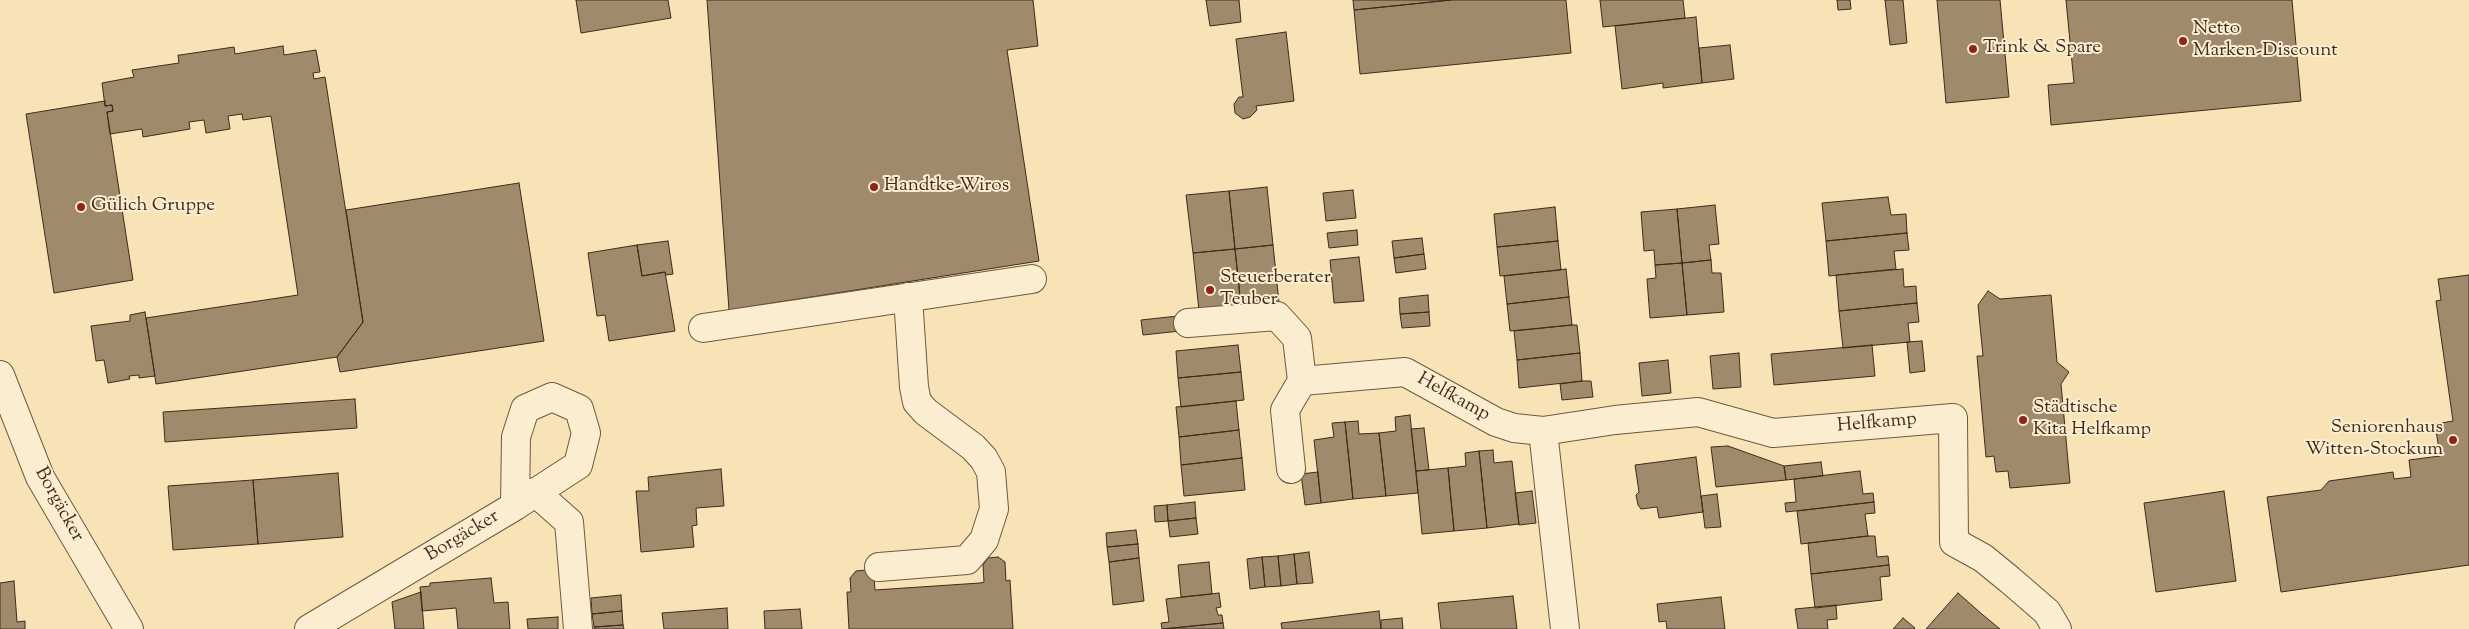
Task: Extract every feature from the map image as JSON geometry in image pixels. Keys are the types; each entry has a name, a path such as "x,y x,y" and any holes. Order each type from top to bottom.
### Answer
{"street":[{"path":"703,328 1032,279"},
{"path":"879,566 967,560 984,540 994,509 991,472 984,459 973,447 926,412 917,402 914,387 908,297"},
{"path":"1188,323 1277,316 1297,338 1302,381 1285,410 1291,470"},
{"name":"Helfkamp","path":"1302,381 1406,372 1496,422 1514,428 1543,431 1615,420 1698,412 1774,432 1953,418 1954,542 1983,558 2010,580 2047,612 2057,629"},
{"name":"Borgäcker","path":"0,375 40,477 129,629"},
{"path":"1543,431 1565,629"},
{"name":"Borgäcker","path":"308,629 525,499 569,522 578,629"}],"building":[{"path":"576,0 668,0 671,18 581,33"},
{"name":"Handtke-Wiros","path":"707,0 1033,0 1038,46 1007,50 1039,261 729,310"},
{"path":"1206,0 1239,0 1241,22 1210,26"},
{"path":"1353,0 1451,0 1354,10"},
{"path":"1451,0 1566,0 1571,53 1360,74 1354,10"},
{"path":"1600,0 1683,0 1685,18 1603,27"},
{"path":"1837,0 1850,0 1851,9 1838,10"},
{"path":"1885,0 1903,0 1907,43 1890,45"},
{"name":"Trink & Spare","path":"1937,0 2000,0 2009,97 1946,103"},
{"name":"Netto Marken-Discount","path":"2066,0 2292,0 2301,101 2051,125 2048,85 2074,83"},
{"path":"1696,17 1702,83 1663,88 1663,83 1622,89 1615,26"},
{"path":"1286,32 1294,101 1256,106 1257,110 1250,117 1243,119 1235,113 1234,104 1239,97 1243,97 1236,39"},
{"path":"1730,45 1734,79 1702,83 1699,48"},
{"path":"283,46 284,55 316,50 320,72 313,73 314,79 325,77 363,322 337,357 156,384 146,318 298,295 271,116 243,120 242,114 228,116 230,129 206,133 204,120 189,122 190,129 143,137 142,129 110,134 107,112 113,111 112,105 105,106 102,83 134,77 132,70 179,63 178,55 234,47 235,54"},
{"name":"Gülich Gruppe","path":"105,101 105,106 112,105 113,111 107,112 133,280 54,293 26,114"},
{"path":"519,183 544,341 340,372 337,357 363,322 346,210"},
{"path":"1267,187 1273,245 1235,249 1229,191"},
{"path":"1353,190 1356,218 1326,221 1323,193"},
{"path":"1229,191 1235,249 1193,253 1186,195"},
{"path":"1888,197 1891,215 1906,214 1907,233 1826,241 1822,203"},
{"path":"1715,205 1719,244 1709,245 1711,260 1682,263 1677,209"},
{"path":"1555,207 1558,241 1497,247 1494,214"},
{"path":"1677,209 1682,263 1655,265 1654,250 1644,251 1641,212"},
{"path":"1357,230 1358,245 1329,248 1327,233"},
{"path":"1907,233 1909,250 1894,251 1896,269 1829,276 1826,241"},
{"path":"1422,238 1424,254 1394,258 1392,241"},
{"path":"668,241 673,274 666,275 665,272 642,276 637,245"},
{"path":"1558,241 1561,270 1500,276 1497,247"},
{"path":"637,245 642,276 665,272 675,331 609,341 605,315 597,316 588,253"},
{"path":"1273,245 1279,302 1241,306 1235,249"},
{"path":"1235,249 1241,306 1199,311 1193,253"},
{"path":"1424,254 1426,269 1396,273 1394,258"},
{"path":"1359,257 1364,301 1334,303 1330,260"},
{"path":"1711,260 1712,273 1721,273 1724,312 1687,315 1682,263"},
{"path":"1682,263 1687,315 1650,318 1647,279 1656,278 1655,265"},
{"path":"1566,269 1569,297 1507,304 1504,276"},
{"path":"1903,269 1904,287 1916,286 1917,303 1839,311 1836,275"},
{"name":"Seniorenhaus Witten-Stockum","path":"2469,275 2469,565 2281,592 2267,497 2321,490 2329,481 2393,472 2394,479 2411,477 2409,460 2440,456 2435,424 2453,421 2436,301 2441,300 2438,279"},
{"name":"Städtische Kita Helfkamp","path":"1988,291 2000,299 2051,295 2057,362 2069,372 2061,384 2070,483 2010,488 2008,471 1996,472 1994,456 1986,457 1977,356 1983,356 1978,305"},
{"path":"1428,295 1429,312 1400,314 1399,298"},
{"path":"1569,297 1572,325 1510,331 1507,304"},
{"path":"1917,303 1919,322 1908,323 1910,342 1843,348 1839,311"},
{"path":"145,312 155,376 139,378 139,375 129,376 130,379 108,383 104,360 96,361 91,326 130,321 130,315"},
{"path":"1429,312 1430,326 1402,328 1400,314"},
{"path":"1187,315 1189,330 1143,335 1141,320"},
{"path":"1577,325 1580,353 1517,360 1514,331"},
{"path":"1922,341 1925,371 1910,373 1907,342"},
{"path":"1238,345 1241,372 1178,378 1176,351"},
{"path":"1872,345 1875,376 1774,385 1771,354"},
{"path":"1580,353 1582,381 1519,388 1517,360"},
{"path":"1739,353 1741,387 1713,389 1710,356"},
{"path":"1668,360 1671,393 1642,396 1639,363"},
{"path":"1241,372 1244,400 1181,407 1178,378"},
{"path":"1591,381 1593,397 1562,400 1560,384"},
{"path":"355,399 357,428 165,442 163,412"},
{"path":"1236,401 1239,430 1179,437 1176,407"},
{"path":"1410,415 1418,493 1386,496 1379,433 1396,431 1395,417"},
{"path":"1358,421 1359,434 1379,433 1386,496 1353,499 1345,422"},
{"path":"1345,422 1353,499 1321,503 1314,440 1334,437 1332,423"},
{"path":"1424,428 1429,470 1416,471 1411,429"},
{"path":"1239,430 1242,458 1181,465 1179,437"},
{"path":"1728,446 1784,466 1786,480 1716,487 1711,447"},
{"path":"1493,450 1494,463 1512,461 1519,524 1487,528 1479,451"},
{"path":"1479,451 1487,528 1454,531 1448,468 1466,466 1465,453"},
{"path":"1696,457 1703,512 1659,518 1657,507 1641,509 1636,495 1639,492 1635,465"},
{"path":"1242,458 1245,490 1184,496 1181,465"},
{"path":"1821,462 1823,476 1786,480 1784,466"},
{"path":"1448,468 1454,531 1422,534 1416,471"},
{"path":"721,469 724,506 696,508 697,525 692,526 694,547 641,552 636,491 649,491 648,477"},
{"path":"1860,471 1863,494 1873,493 1874,502 1786,512 1785,503 1796,502 1794,479"},
{"path":"1318,472 1321,503 1305,505 1301,474"},
{"path":"338,473 343,537 258,544 253,480"},
{"path":"253,480 258,544 173,550 168,486"},
{"path":"1532,491 1536,523 1519,525 1515,493"},
{"path":"2224,491 2236,581 2156,592 2144,503"},
{"path":"1717,494 1721,527 1705,528 1701,496"},
{"path":"1195,502 1196,518 1168,521 1167,505"},
{"path":"1874,502 1875,513 1865,514 1868,536 1801,544 1797,511"},
{"path":"1167,505 1168,521 1155,522 1154,506"},
{"path":"1196,518 1198,534 1170,537 1168,521"},
{"path":"1136,530 1138,544 1107,547 1106,533"},
{"path":"1875,536 1877,557 1888,556 1889,565 1811,574 1808,543"},
{"path":"1138,544 1139,558 1109,562 1107,547"},
{"path":"1309,552 1313,583 1297,584 1294,554"},
{"path":"1294,554 1297,584 1281,586 1278,556"},
{"path":"1278,556 1281,586 1265,587 1262,557"},
{"path":"998,557 1005,562 1006,581 1010,580 1013,629 849,629 847,592 851,592 850,578 856,571 866,570 874,577 875,590 980,583 984,582 983,565 988,558"},
{"path":"1262,557 1265,587 1250,589 1247,559"},
{"path":"1139,558 1144,601 1113,605 1109,562"},
{"path":"1209,562 1212,594 1181,597 1178,565"},
{"path":"1889,565 1890,576 1880,577 1882,600 1815,608 1811,574"},
{"path":"491,578 494,603 508,602 510,629 458,629 456,608 422,611 420,587 430,586 430,583"},
{"path":"14,581 17,622 25,621 25,629 0,629 0,583"},
{"path":"421,592 424,629 395,629 392,602"},
{"path":"1219,593 1221,607 1216,608 1218,615 1222,615 1223,623 1162,629 1161,623 1169,622 1166,599"},
{"path":"1958,593 1983,615 2000,629 1926,629"},
{"path":"621,595 622,611 592,614 591,598"},
{"path":"1513,596 1517,629 1441,629 1438,603"},
{"path":"1721,597 1725,629 1667,629 1666,621 1659,622 1657,604"},
{"path":"1836,605 1837,619 1827,620 1828,629 1798,629 1795,609"},
{"path":"727,608 728,629 664,629 662,613"},
{"path":"800,609 802,629 765,629 764,611"},
{"path":"622,611 623,625 594,627 592,614"},
{"path":"1379,611 1381,629 1282,629 1281,623"},
{"path":"558,617 558,629 528,629 527,619"},
{"path":"1402,618 1403,629 1381,629 1381,620"},
{"path":"1903,618 1915,628 1893,629"},
{"path":"1223,623 1224,629 1163,629"},
{"path":"623,625 624,629 594,629 594,627"}],"place":[{"name":"Netto Marken-Discount","path":"2183,41"},
{"name":"Trink & Spare","path":"1973,49"},
{"name":"Handtke-Wiros","path":"874,187"},
{"name":"Gülich Gruppe","path":"81,207"},
{"name":"Steuerberater Teuber","path":"1210,290"},
{"name":"Städtische Kita Helfkamp","path":"2023,420"},
{"name":"Seniorenhaus Witten-Stockum","path":"2453,440"}]}
